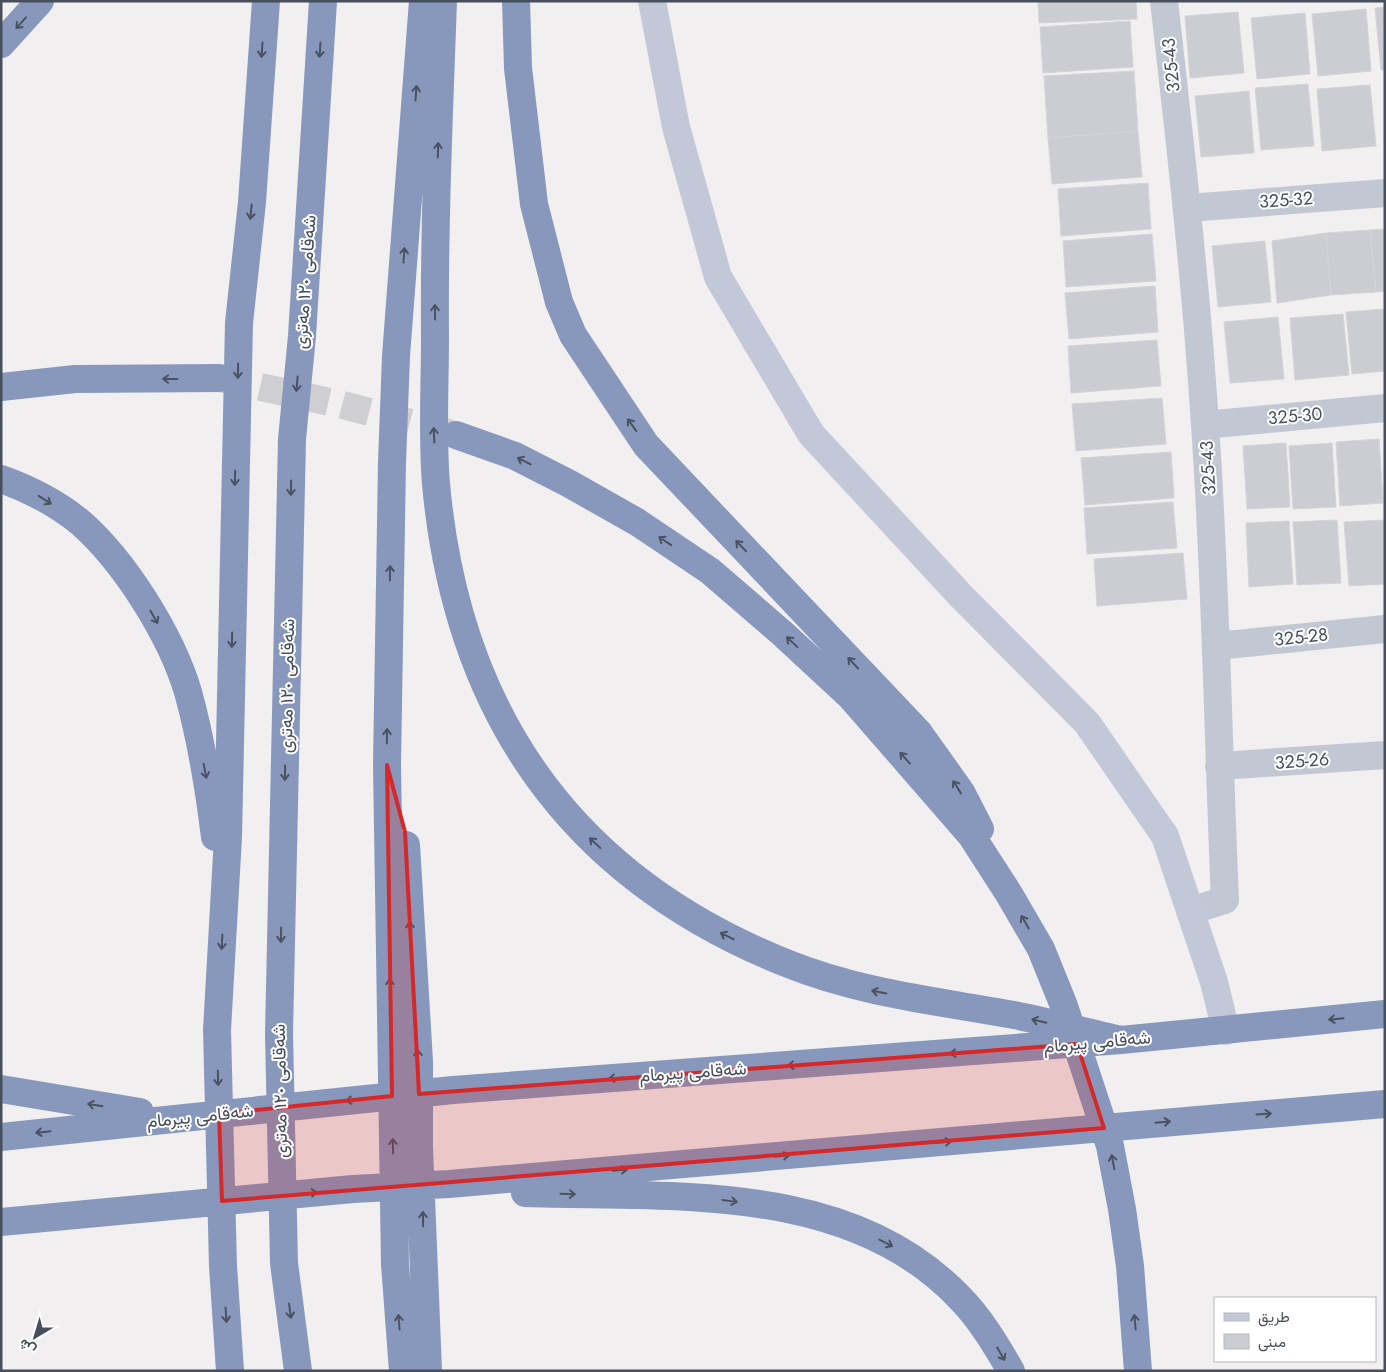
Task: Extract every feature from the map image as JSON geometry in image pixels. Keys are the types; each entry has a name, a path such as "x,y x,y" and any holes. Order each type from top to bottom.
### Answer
{"highway":[{"path":"1,44 40,1"},
{"path":"230,1371 223,1266 217,1030 228,837 239,323 252,202 266,1"},
{"name":"شەقامی ١٢٠ مەتری","path":"298,1371 284,1263 279,1034 292,439 302,336 323,1"},
{"path":"403,1371 395,1264 387,765 392,463 396,356 423,1"},
{"path":"443,1 435,266 433,421 436,484 447,555 463,622 477,669 506,730 535,773 573,823 618,865 660,896 718,931 788,964 850,986 914,999 1015,1015 1121,1040"},
{"path":"516,1 518,68 534,204 556,293 573,335 646,444 919,733 961,792 982,832 1009,894"},
{"path":"1,387 75,379 219,378"},
{"path":"456,434 514,456 568,483 637,522 710,571 784,634 851,697 970,835 1009,894 1041,949 1064,1006 1110,1146 1130,1266 1138,1371"},
{"path":"1,479 27,489 80,523 118,564 153,614 174,655 187,690 206,776 224,910"},
{"path":"387,765 405,832 417,1030 428,1371"},
{"name":"شەقامی پیرمام","path":"1,1136 453,1090 1121,1040 1385,1014"},
{"path":"1,1089 178,1118"},
{"path":"1,1222 353,1190 449,1184 1385,1104"},
{"path":"449,1184 512,1192 720,1199 781,1208 827,1218 865,1232 892,1246 935,1274 975,1316 1011,1371"},
{"path":"1,1235 192,1204"}],"street":[{"path":"652,1 676,127 718,277 811,434 962,596 1087,723 1165,836 1214,982 1226,1031"},
{"name":"325-43","path":"1167,2 1188,208 1205,424 1217,646 1219,766 1225,900 1190,911"},
{"name":"325-32","path":"1188,208 1385,193"},
{"name":"325-30","path":"1205,424 1385,408"},
{"name":"325-28","path":"1217,646 1385,629"},
{"name":"325-26","path":"1219,766 1385,755"}],"highlighted area":[{"path":"387,765 405,832 419,1094 1077,1044 1104,1128 222,1201 219,1114 392,1096"}],"building":[{"path":"1038,1 1136,1 1137,19 1039,23"},
{"path":"1385,7 1385,70 1381,70 1375,8"},
{"path":"1366,9 1371,71 1318,76 1312,14"},
{"path":"1238,12 1244,73 1190,78 1185,16"},
{"path":"1305,13 1310,74 1257,79 1251,18"},
{"path":"1130,21 1133,67 1043,73 1040,27"},
{"path":"1134,71 1138,131 1048,138 1044,76"},
{"path":"1308,84 1314,146 1261,150 1255,88"},
{"path":"1370,85 1376,146 1322,151 1317,89"},
{"path":"1249,91 1254,153 1201,157 1195,96"},
{"path":"1138,131 1142,177 1052,184 1048,138"},
{"path":"1148,183 1151,229 1061,236 1058,189"},
{"path":"1385,229 1385,291 1376,292 1370,230"},
{"path":"1370,230 1376,292 1331,295 1326,233"},
{"path":"1326,233 1331,295 1277,303 1272,241"},
{"path":"1152,234 1156,281 1066,287 1063,241"},
{"path":"1265,241 1271,302 1218,307 1212,246"},
{"path":"1155,286 1158,332 1069,339 1065,293"},
{"path":"1385,309 1385,371 1352,374 1346,312"},
{"path":"1343,314 1349,375 1295,380 1290,318"},
{"path":"1278,317 1284,379 1230,383 1224,322"},
{"path":"1157,340 1161,386 1071,393 1068,346"},
{"path":"1162,398 1166,444 1076,451 1072,404"},
{"path":"1379,439 1383,503 1340,506 1336,442"},
{"path":"1286,443 1290,507 1247,509 1243,446"},
{"path":"1332,443 1336,507 1293,509 1289,446"},
{"path":"1171,452 1174,498 1085,505 1081,458"},
{"path":"1173,502 1177,548 1087,554 1084,508"},
{"path":"1337,520 1341,583 1297,585 1293,522"},
{"path":"1385,520 1385,584 1349,586 1344,522"},
{"path":"1289,521 1293,584 1249,587 1246,523"},
{"path":"1183,553 1187,599 1097,606 1094,559"}],"tunnel":[{"path":"219,378 339,404 456,435"}]}
